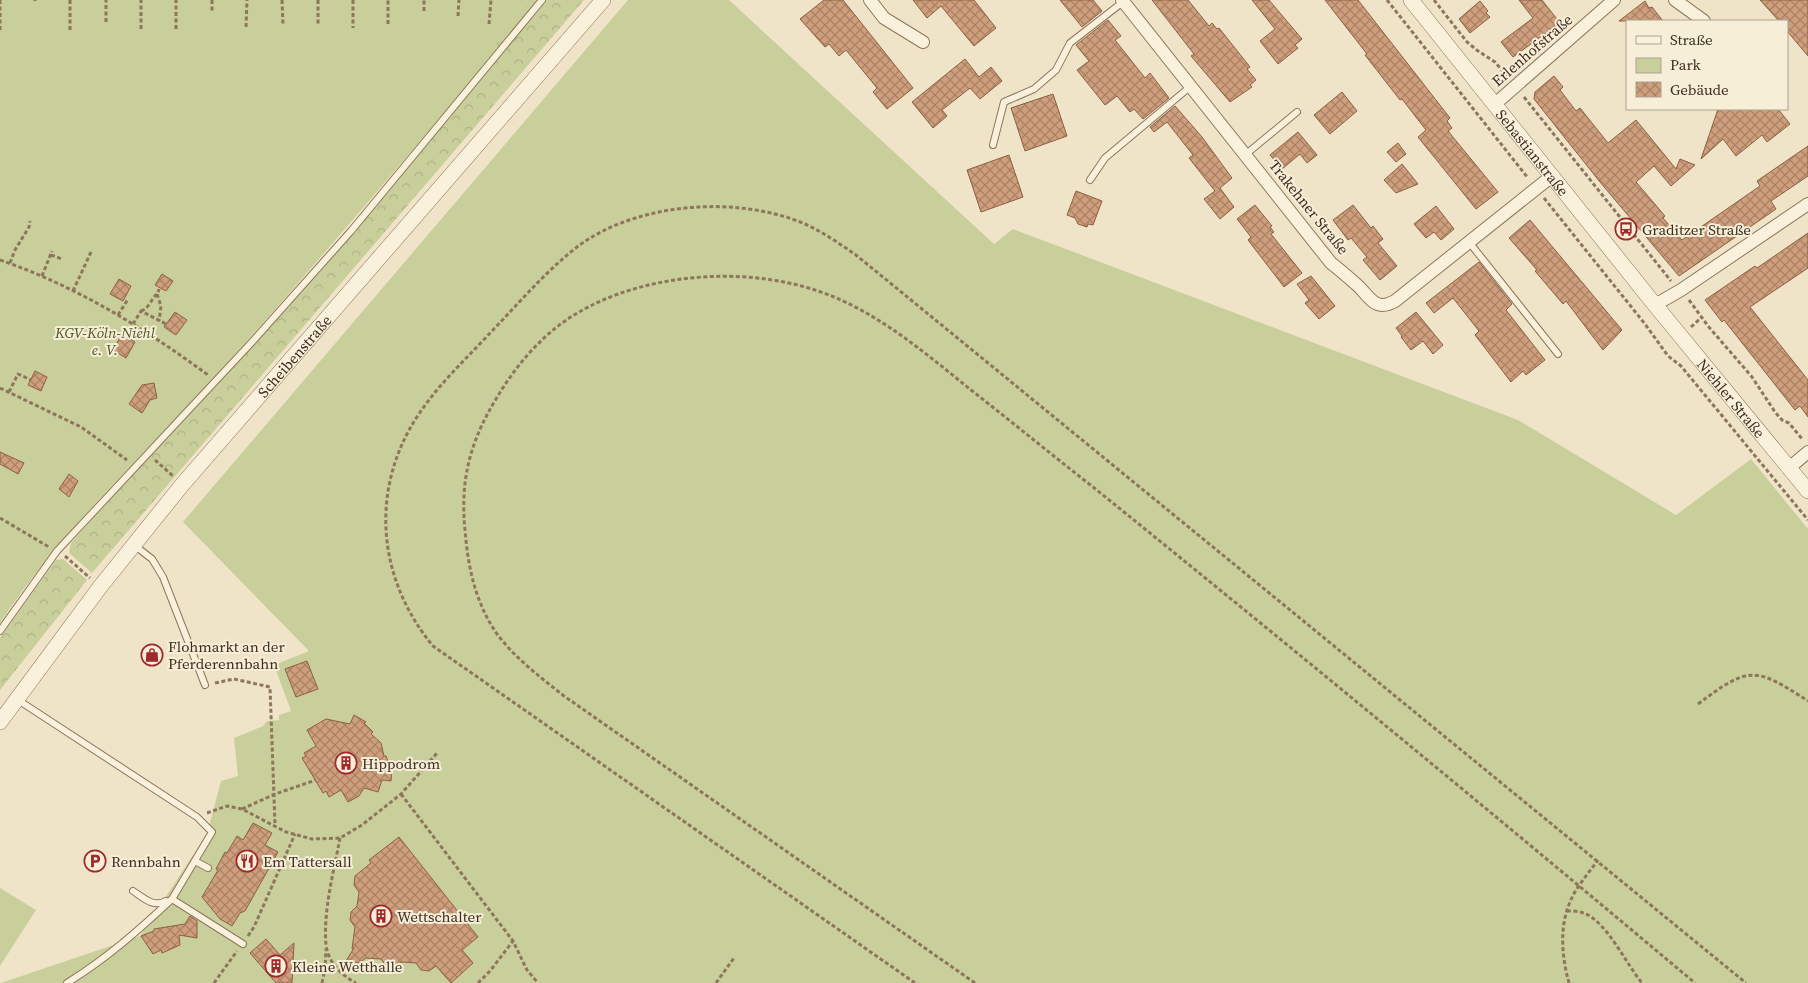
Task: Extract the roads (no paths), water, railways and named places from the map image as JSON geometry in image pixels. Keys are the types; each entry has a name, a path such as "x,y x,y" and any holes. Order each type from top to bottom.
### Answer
{"street":[{"name":"Scheibenstraße","path":"0,722 100,587 182,485 603,0"},
{"path":"870,0 884,18 923,42"},
{"name":"Sebastianstraße","path":"1411,0 1655,305"},
{"path":"1675,0 1703,20"},
{"name":"Trakehner Straße","path":"1123,1 1331,263 1358,285 1367,298 1378,305 1395,301 1552,176"},
{"name":"Erlenhofstraße","path":"1495,104 1610,1"},
{"path":"1655,305 1681,290 1808,204"},
{"name":"Niehler Straße","path":"1655,305 1808,491"},
{"path":"1790,468 1808,452"}],"lane":[{"path":"0,631 57,551 351,231 542,0"},
{"path":"993,145 1004,102 1034,89 1056,70 1070,43 1123,1"},
{"path":"1090,180 1105,158 1191,86"},
{"path":"1245,155 1298,112"},
{"path":"1469,242 1558,354"},
{"path":"133,545 152,559 163,577 205,685"},
{"path":"16,700 198,816 212,832 172,899 138,931 92,968 67,983"},
{"path":"195,861 208,868"},
{"path":"133,891 154,904 161,904 172,899"},
{"path":"172,899 242,944"}],"place":[{"name":"Graditzer Straße","path":"1626,229"},
{"name":"Flohmarkt an der Pferderennbahn","path":"152,655"},
{"name":"Hippodrom","path":"346,763"},
{"name":"Rennbahn","path":"95,861"},
{"name":"Em Tattersall","path":"247,861"},
{"name":"Wettschalter","path":"381,916"},
{"name":"Kleine Wetthalle","path":"276,966"}],"park label":[{"name":"KGV-Köln-Niehl e. V.","path":"105,340"}]}
